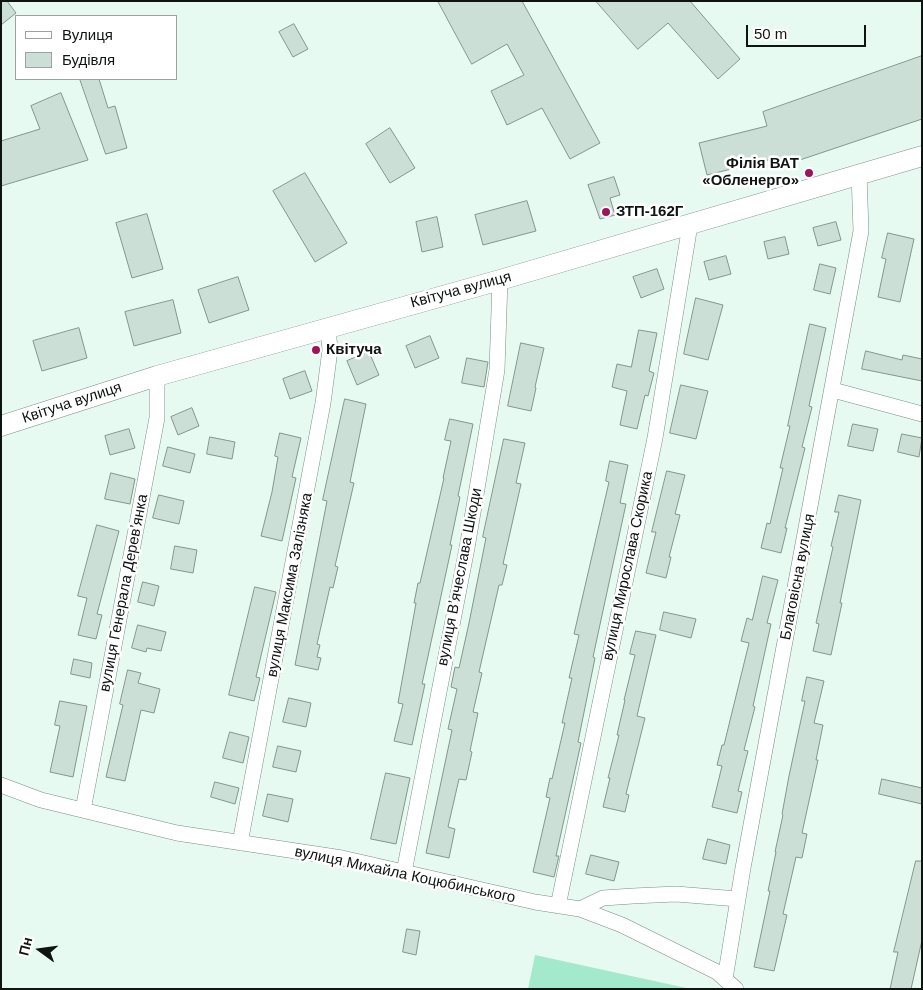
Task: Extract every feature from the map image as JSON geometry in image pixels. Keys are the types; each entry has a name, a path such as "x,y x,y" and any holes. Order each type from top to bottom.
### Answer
{"street":[{"name":"Квітуча вулиця","path":"1,426 157,376 500,280 922,156"},
{"name":"Благовісна вулиця","path":"731,984 738,900 861,231 859,174"},
{"name":"вулиця Мирослава Скорика","path":"558,906 655,438 690,225"},
{"name":"вулиця Вʼячеслава Шкоди","path":"404,872 467,548 497,370 500,280"},
{"name":"вулиця Максима Залізняка","path":"240,843 324,402 330,350 328,327"},
{"name":"вулиця Генерала Деревʼянка","path":"83,810 156,418 157,376"},
{"path":"833,390 922,414"},
{"name":"вулиця Михайла Коцюбинського","path":"1,785 41,800 177,833 342,858 558,906 580,909 631,929 717,972 731,984"},
{"path":"580,909 603,898 633,896 676,894 738,900"}],"green space":[{"path":"535,955 691,989 528,989"}],"building":[{"path":"1,1 7,1 16,13 1,25"},
{"path":"438,1 522,1 600,143 570,159 542,108 507,125 491,91 524,75 507,44 472,64"},
{"path":"596,1 690,1 740,59 718,79 668,23 638,49"},
{"path":"294,24 308,49 293,57 279,32"},
{"path":"922,56 922,119 782,166 780,157 707,175 699,143 767,126 763,112"},
{"path":"80,80 99,80 108,108 115,106 127,148 106,154"},
{"path":"61,93 88,160 1,186 1,141 40,129 31,106"},
{"path":"390,128 415,168 390,183 366,144"},
{"path":"305,173 347,243 315,262 273,191"},
{"path":"614,177 620,195 610,198 615,215 600,219 588,185"},
{"path":"527,201 536,231 483,245 475,215"},
{"path":"147,214 163,269 132,278 116,223"},
{"path":"437,217 443,247 422,252 416,222"},
{"path":"836,222 841,240 818,246 813,228"},
{"path":"888,233 914,239 900,302 878,297 886,259 882,258"},
{"path":"785,237 789,254 768,259 764,242"},
{"path":"726,256 731,274 709,280 704,262"},
{"path":"820,264 836,268 830,294 814,290"},
{"path":"657,269 664,289 641,298 633,277"},
{"path":"238,277 249,310 209,323 198,290"},
{"path":"696,298 723,305 708,360 684,354"},
{"path":"173,300 181,333 134,346 125,312"},
{"path":"810,324 826,328 809,406 812,407 802,447 805,448 785,528 787,528 781,553 761,548 767,523 770,524 783,468 780,468"},
{"path":"79,328 87,358 42,371 33,341"},
{"path":"639,330 657,333 649,371 654,373 648,396 645,395 637,429 620,425 627,391 612,387 617,364 631,367"},
{"path":"430,336 439,358 415,368 406,346"},
{"path":"521,343 544,348 531,411 508,406"},
{"path":"866,351 902,360 903,355 922,359 922,381 862,369"},
{"path":"369,352 379,375 357,385 347,361"},
{"path":"467,358 488,362 484,387 462,383"},
{"path":"305,371 312,391 290,399 283,379"},
{"path":"681,385 708,391 696,439 670,433"},
{"path":"345,399 366,404 350,482 354,483 335,566 338,567 333,588 330,587 317,644 320,645 317,657 321,658 318,670 295,665 327,501 323,500"},
{"path":"192,408 199,426 178,435 171,417"},
{"path":"450,419 473,424 458,496 460,497 450,545 452,545 422,684 425,684 412,745 394,741 403,704 398,703 418,583 420,583 451,441 445,440"},
{"path":"853,424 878,429 873,451 848,446"},
{"path":"129,429 135,448 110,455 105,436"},
{"path":"280,433 301,438 292,477 296,478 282,541 261,536 272,492 278,457 275,456"},
{"path":"902,434 922,438 919,457 898,452"},
{"path":"210,437 235,442 232,459 207,454"},
{"path":"504,439 525,443 516,483 521,484 503,564 507,565 502,585 499,585 479,672 482,673 473,712 478,713 470,751 472,752 466,780 459,779 448,827 455,829 449,858 426,853 452,730 448,729 457,689 451,687 455,667 459,668 469,623 486,538 483,537"},
{"path":"168,447 195,454 190,473 163,466"},
{"path":"610,461 628,465 620,503 626,504 593,657 595,658 578,742 581,743 556,856 559,856 554,877 533,872 550,798 546,797 550,778 552,779 565,723 562,723 572,678 569,678 579,635 574,634 609,482 606,481"},
{"path":"667,471 685,475 675,514 680,515 669,557 671,557 666,578 646,573 656,532 652,532"},
{"path":"111,473 135,479 130,504 105,499"},
{"path":"159,495 184,501 179,524 153,518"},
{"path":"839,495 861,500 831,655 813,651 819,624 816,623 839,512 835,512"},
{"path":"97,525 119,531 97,614 102,615 96,639 78,635 87,598 78,596"},
{"path":"175,546 197,550 193,573 171,569"},
{"path":"763,576 778,580 767,623 771,624 753,706 755,707 744,750 748,751 738,791 742,792 737,813 712,807 722,766 717,765 722,745 724,745 749,643 741,641 747,618 752,620"},
{"path":"143,582 159,586 154,606 138,602"},
{"path":"255,587 276,592 256,677 260,678 254,701 229,695"},
{"path":"664,612 696,619 691,638 660,630"},
{"path":"138,625 166,632 161,651 147,648 146,652 132,648"},
{"path":"636,631 656,635 637,716 645,718 626,794 629,795 625,812 603,807 635,655 630,654"},
{"path":"74,659 92,663 90,678 71,674"},
{"path":"128,670 141,673 138,683 160,689 154,713 141,710 125,781 106,777 123,705 120,704"},
{"path":"807,677 824,681 814,723 823,725 816,760 818,760 802,833 807,834 802,858 796,857 783,914 787,915 774,971 754,967 770,891 768,891 789,776 805,701 802,701"},
{"path":"289,698 311,703 306,727 283,722"},
{"path":"60,701 87,706 73,777 50,772 60,726 55,725"},
{"path":"230,732 249,737 243,763 223,758"},
{"path":"278,746 301,751 296,772 273,767"},
{"path":"386,773 410,778 396,844 371,839"},
{"path":"882,779 922,788 922,804 879,794"},
{"path":"215,782 239,788 235,804 211,797"},
{"path":"268,794 293,799 288,822 263,816"},
{"path":"708,839 730,845 726,864 703,859"},
{"path":"591,855 619,862 614,881 586,874"},
{"path":"916,861 922,861 922,940 911,989 890,989 898,952 894,952"},
{"path":"407,929 420,931 416,955 403,952"}],"place":[{"name":"Філія ВАТ «Обленерго»","path":"809,173"},
{"name":"ЗТП-162Г","path":"606,212"},
{"name":"Квітуча","path":"316,350"}]}
